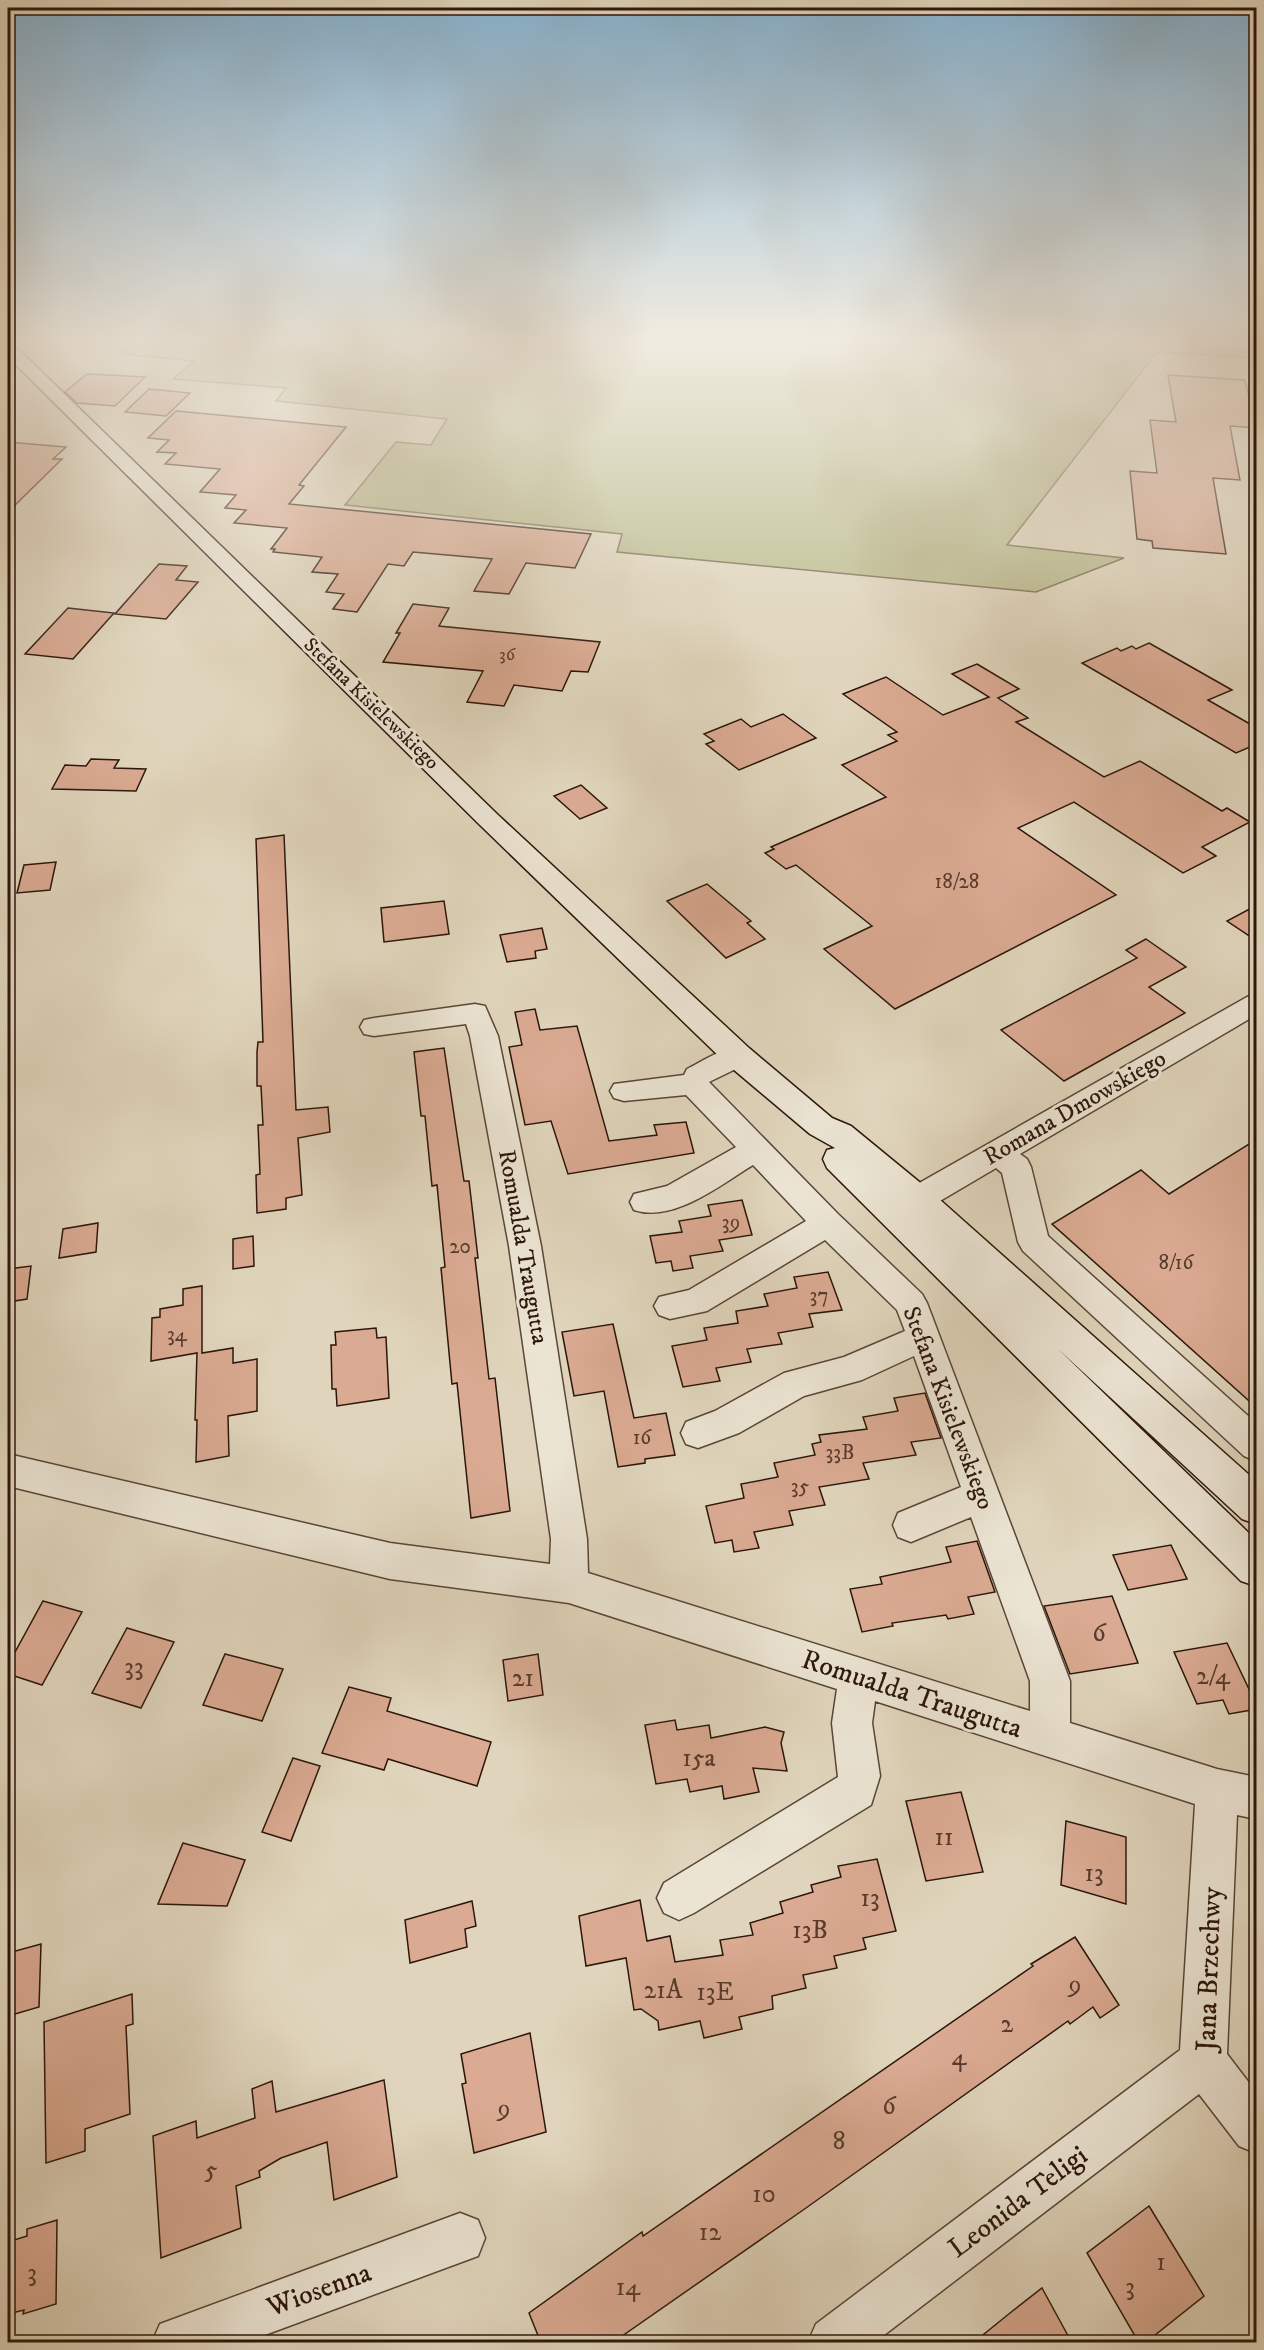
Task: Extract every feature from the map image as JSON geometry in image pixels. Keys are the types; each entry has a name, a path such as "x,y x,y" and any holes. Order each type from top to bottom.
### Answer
{"main road":[{"name":"Stefana Kisielewskiego","path":"108,446 489,820 738,1056 821,1126 825,1145 905,1206 1257,1506"},
{"name":"Stefana Kisielewskiego","path":"905,1206 1257,1567"}],"street":[{"name":"Romana Dmowskiego","path":"905,1206 1257,1003"},
{"name":"Romualda Traugutta","path":"374,1027 475,1013 484,1036 525,1246 568,1539 569,1585"},
{"path":"624,1091 693,1084 697,1076 738,1056"},
{"name":"Stefana Kisielewskiego","path":"693,1084 827,1223 911,1303 1050,1681 1050,1737"},
{"path":"645,1202 674,1197 756,1150"},
{"path":"998,1153 1016,1167 1034,1242 1257,1445"},
{"path":"670,1306 696,1302 827,1223"},
{"path":"698,1433 728,1422 796,1383 850,1370 894,1348 924,1338"},
{"name":"Romualda Traugutta","path":"8,1470 390,1561 569,1585 1237,1794"},
{"path":"911,1525 982,1495"},
{"path":"679,1898 856,1790 859,1776 852,1723 858,1677"},
{"name":"Jana Brzechwy","path":"1237,1794 1203,2062 1257,2129"},
{"name":"Leonida Teligi","path":"834,2343 1203,2062"},
{"name":"Wiosenna","path":"178,2343 460,2238"}],"green space":[{"path":"393,446 1084,446 1007,545 1124,558 1036,592 617,552 622,534 345,505"}],"building":[{"path":"8,446 66,447 53,459 62,459 8,512"},
{"path":"163,446 331,446 299,485 304,486 289,504 591,534 575,568 526,563 509,594 474,591 492,559 413,552 404,566 388,564 357,612 333,609 344,594 326,592 338,574 312,572 322,557 273,552 275,549 271,549 287,528 234,523 246,510 225,508 236,495 200,492 220,469 165,464 176,453 157,452"},
{"path":"1153,446 1234,446 1240,480 1213,478 1226,554 1153,548 1152,541 1137,539 1130,471 1157,473"},
{"path":"159,564 187,566 176,580 198,582 166,619 115,614"},
{"path":"413,604 449,608 439,626 600,642 588,672 571,671 562,691 514,685 504,706 467,702 483,671 383,662"},
{"path":"68,608 114,613 73,659 25,654"},
{"path":"1149,643 1232,690 1208,700 1257,728 1257,744 1236,753 1082,663 1117,648 1121,651 1132,646 1136,649"},
{"path":"977,664 1019,689 998,698 1028,718 1016,722 1104,777 1140,761 1222,811 1227,808 1250,822 1202,847 1216,856 1183,873 1074,802 1018,828 1116,895 895,1009 824,949 872,926 796,865 786,869 765,853 774,849 771,847 886,797 842,765 897,741 888,735 897,732 843,694 886,677 943,715 989,697 952,674"},
{"path":"783,714 816,738 739,770 706,744 714,741 704,734 741,719 751,727"},
{"path":"91,759 119,760 114,768 146,769 136,791 52,789 65,765 86,766"},
{"path":"581,785 607,808 580,819 554,796"},
{"path":"284,835 296,1110 328,1107 330,1132 298,1138 302,1195 286,1198 286,1209 257,1213 256,1175 260,1174 258,1125 263,1125 261,1086 257,1086 257,1052 258,1042 263,1042 256,839"},
{"path":"56,862 50,890 17,893 24,865"},
{"path":"707,884 751,921 747,923 765,939 726,958 667,901"},
{"path":"444,901 449,934 384,942 381,908"},
{"path":"1257,905 1257,941 1227,921"},
{"path":"542,928 547,949 535,951 536,958 507,962 500,935"},
{"path":"1146,939 1186,967 1149,987 1185,1013 1064,1081 1001,1030 1137,958 1126,950"},
{"path":"535,1009 540,1030 577,1026 609,1141 657,1135 654,1125 686,1122 694,1153 568,1174 551,1121 525,1125 509,1047 522,1045 515,1012"},
{"path":"444,1048 464,1181 469,1181 489,1379 495,1378 510,1511 471,1518 457,1383 452,1384 441,1268 445,1267 437,1185 432,1186 425,1116 421,1116 414,1052"},
{"path":"1257,1139 1257,1408 1052,1224 1141,1170 1169,1194"},
{"path":"742,1200 752,1235 719,1240 723,1251 690,1256 693,1268 673,1271 671,1261 656,1263 650,1236 682,1232 679,1221 711,1216 708,1205"},
{"path":"98,1223 96,1252 59,1258 63,1229"},
{"path":"253,1236 254,1266 233,1269 233,1239"},
{"path":"31,1266 27,1299 8,1302 8,1269"},
{"path":"828,1272 842,1310 809,1314 813,1327 778,1333 782,1344 747,1349 751,1362 716,1368 720,1381 683,1387 672,1346 707,1340 704,1328 738,1323 736,1311 768,1306 764,1294 797,1288 794,1277"},
{"path":"202,1286 202,1353 233,1348 233,1363 257,1359 257,1411 228,1416 229,1456 196,1462 197,1353 151,1361 152,1318 160,1317 160,1309 183,1305 183,1289"},
{"path":"613,1324 634,1418 666,1413 675,1455 645,1459 645,1463 618,1467 604,1391 574,1396 562,1332"},
{"path":"376,1328 377,1338 386,1337 389,1398 337,1406 336,1389 332,1389 331,1345 336,1345 335,1332"},
{"path":"925,1393 941,1438 911,1442 916,1455 863,1463 869,1479 819,1487 825,1505 789,1511 793,1525 754,1532 759,1548 734,1552 732,1540 715,1543 706,1506 744,1498 741,1484 778,1477 774,1463 815,1455 812,1444 821,1442 819,1435 867,1429 863,1417 898,1411 894,1398"},
{"path":"977,1541 995,1592 968,1597 974,1614 948,1619 946,1615 892,1623 893,1626 862,1632 850,1589 882,1584 880,1577 951,1562 946,1547"},
{"path":"1171,1545 1187,1579 1128,1590 1113,1555"},
{"path":"1112,1596 1138,1663 1070,1674 1044,1606"},
{"path":"43,1601 82,1612 42,1685 8,1674 8,1665"},
{"path":"127,1628 174,1642 141,1708 92,1693"},
{"path":"1227,1643 1257,1709 1229,1714 1223,1700 1197,1704 1174,1652"},
{"path":"225,1654 283,1669 262,1721 203,1705"},
{"path":"538,1654 543,1695 508,1701 503,1660"},
{"path":"349,1687 391,1698 387,1711 491,1742 477,1786 388,1759 384,1770 322,1753"},
{"path":"675,1720 677,1730 709,1725 711,1738 765,1727 784,1732 781,1743 787,1771 753,1768 759,1792 724,1799 722,1786 690,1792 687,1779 656,1784 645,1725"},
{"path":"293,1758 320,1766 291,1841 262,1832"},
{"path":"961,1792 983,1872 926,1881 906,1801"},
{"path":"1066,1821 1126,1837 1126,1904 1061,1885"},
{"path":"183,1843 245,1860 227,1906 158,1904"},
{"path":"877,1859 896,1931 863,1938 866,1949 834,1956 837,1968 803,1975 806,1988 772,1996 773,2009 739,2017 742,2029 704,2038 700,2021 659,2030 658,2021 641,2009 634,2010 626,1958 586,1966 579,1916 640,1900 647,1941 670,1936 675,1962 723,1955 720,1940 753,1935 750,1923 783,1913 780,1902 813,1892 811,1885 841,1877 838,1866"},
{"path":"472,1901 476,1926 465,1929 467,1947 410,1963 405,1920"},
{"path":"1075,1937 1119,2005 1100,2018 1093,2007 1070,2024 1068,2021 612,2343 541,2343 529,2313 642,2232 643,2236 1033,1966 1031,1964"},
{"path":"41,1944 39,2007 8,2016 8,1953"},
{"path":"132,1994 133,2024 126,2026 130,2114 85,2129 85,2151 46,2163 44,2022"},
{"path":"530,2033 546,2132 474,2153 462,2084 466,2083 461,2054"},
{"path":"384,2080 397,2177 334,2200 327,2142 281,2158 259,2171 260,2177 236,2186 241,2228 161,2258 153,2136 196,2121 197,2138 255,2118 252,2089 272,2081 276,2112"},
{"path":"1149,2206 1204,2296 1145,2343 1139,2343 1087,2253"},
{"path":"57,2220 56,2304 23,2314 24,2310 8,2314 8,2242 27,2236 27,2229"},
{"path":"1042,2288 1072,2343 973,2343 1010,2313"}]}
